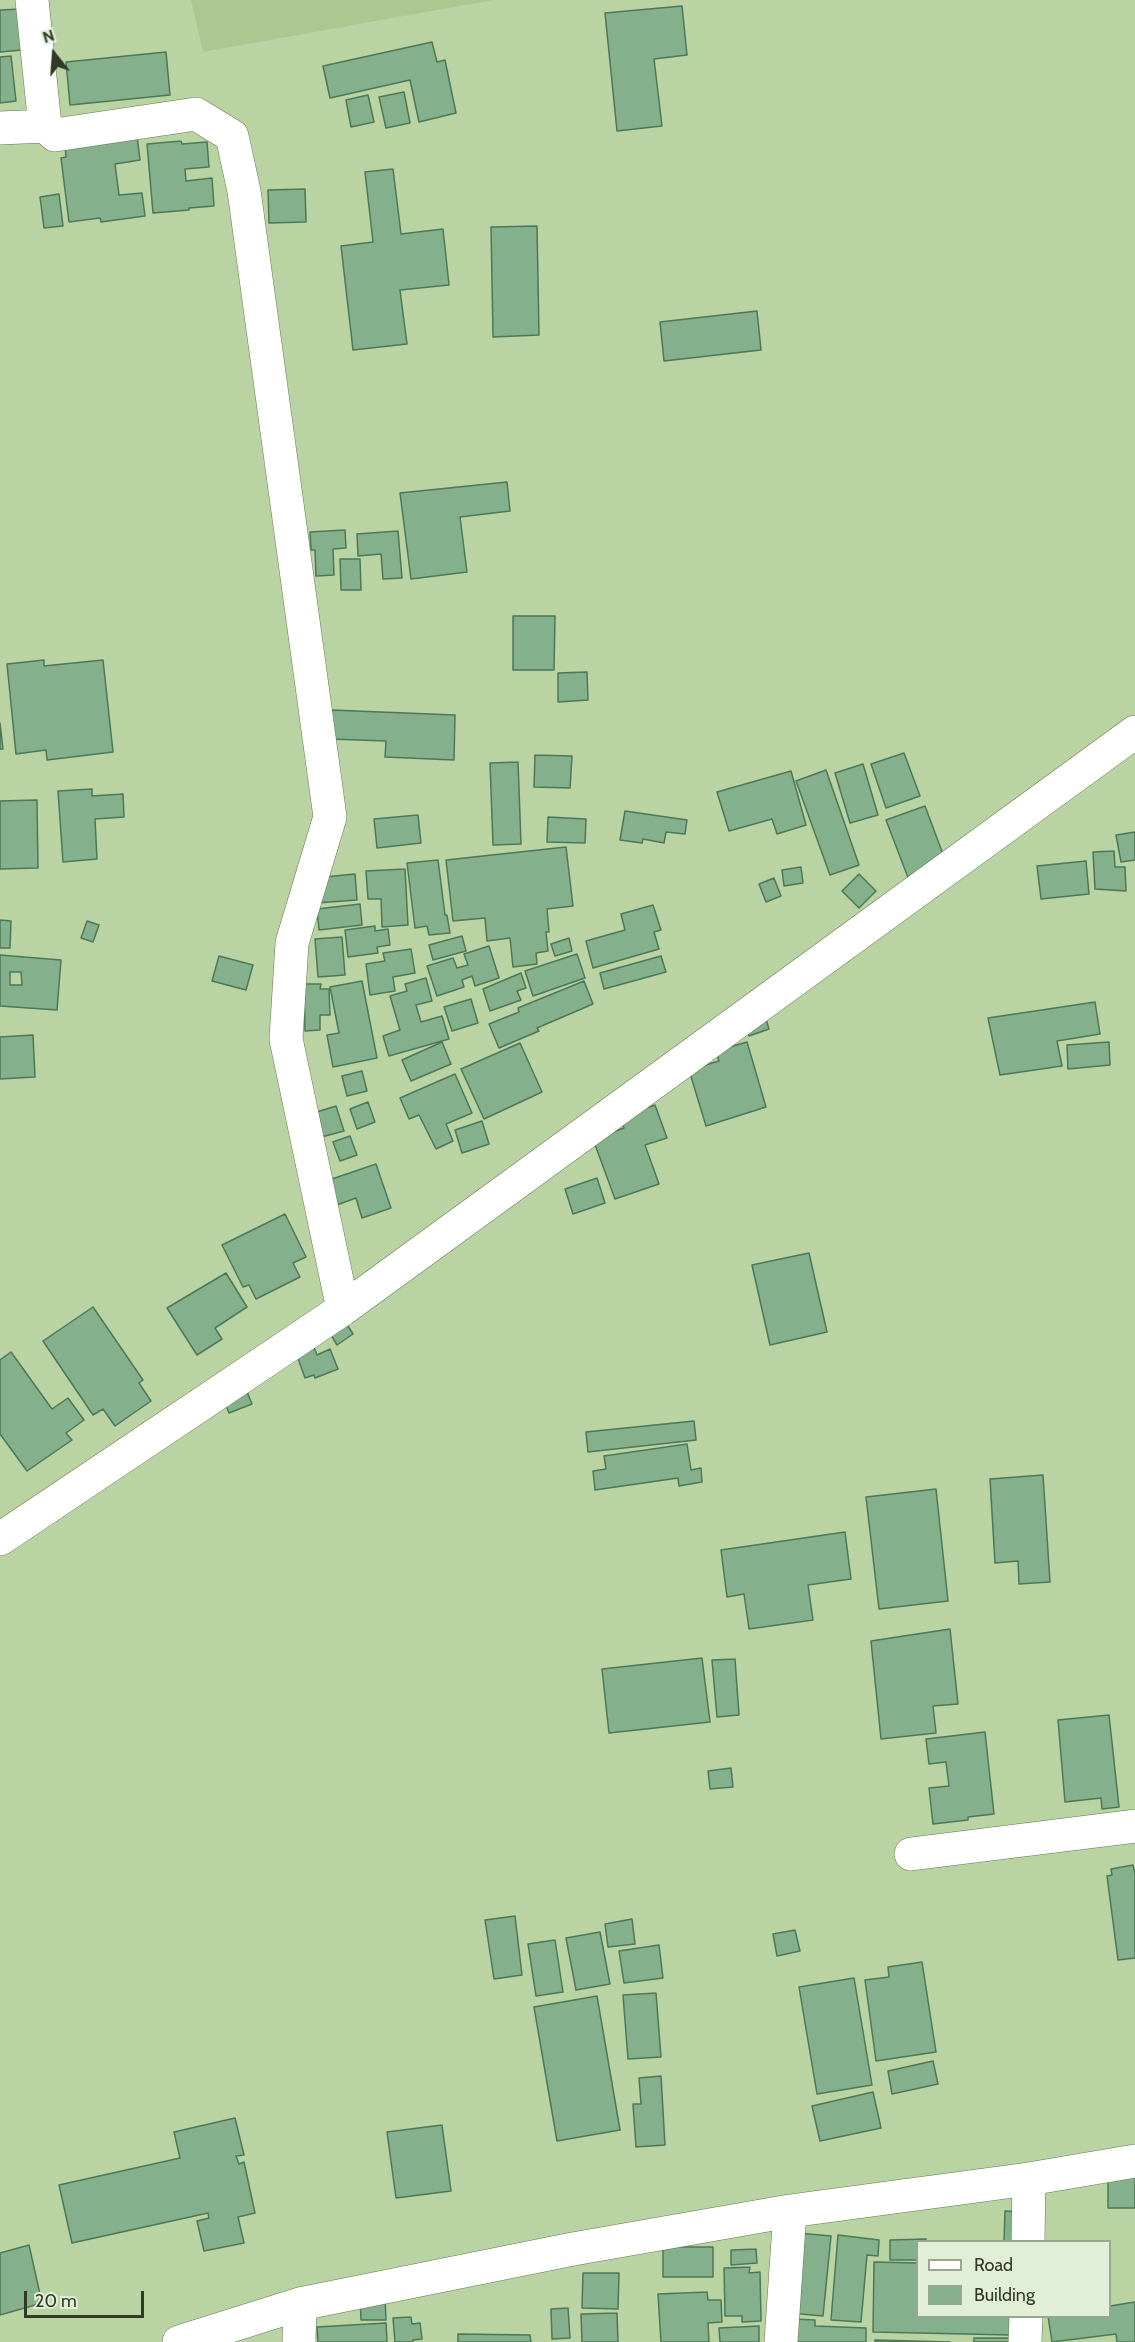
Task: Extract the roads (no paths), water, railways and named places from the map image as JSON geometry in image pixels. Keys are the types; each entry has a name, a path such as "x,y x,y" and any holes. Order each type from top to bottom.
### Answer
{"street":[{"path":"32,0 45,126 55,135 196,114 232,136 244,191 330,817 292,943 286,1039 343,1309"},
{"path":"0,128 45,126"},
{"path":"0,1539 343,1309 1135,732"},
{"path":"911,1854 1135,1826"},
{"path":"179,2342 300,2304 573,2249 790,2211 1029,2179 1135,2161"},
{"path":"1028,2240 1029,2179"},
{"path":"782,2342 790,2211"},
{"path":"299,2342 300,2304"},
{"path":"1025,2342 1026,2318"}]}
